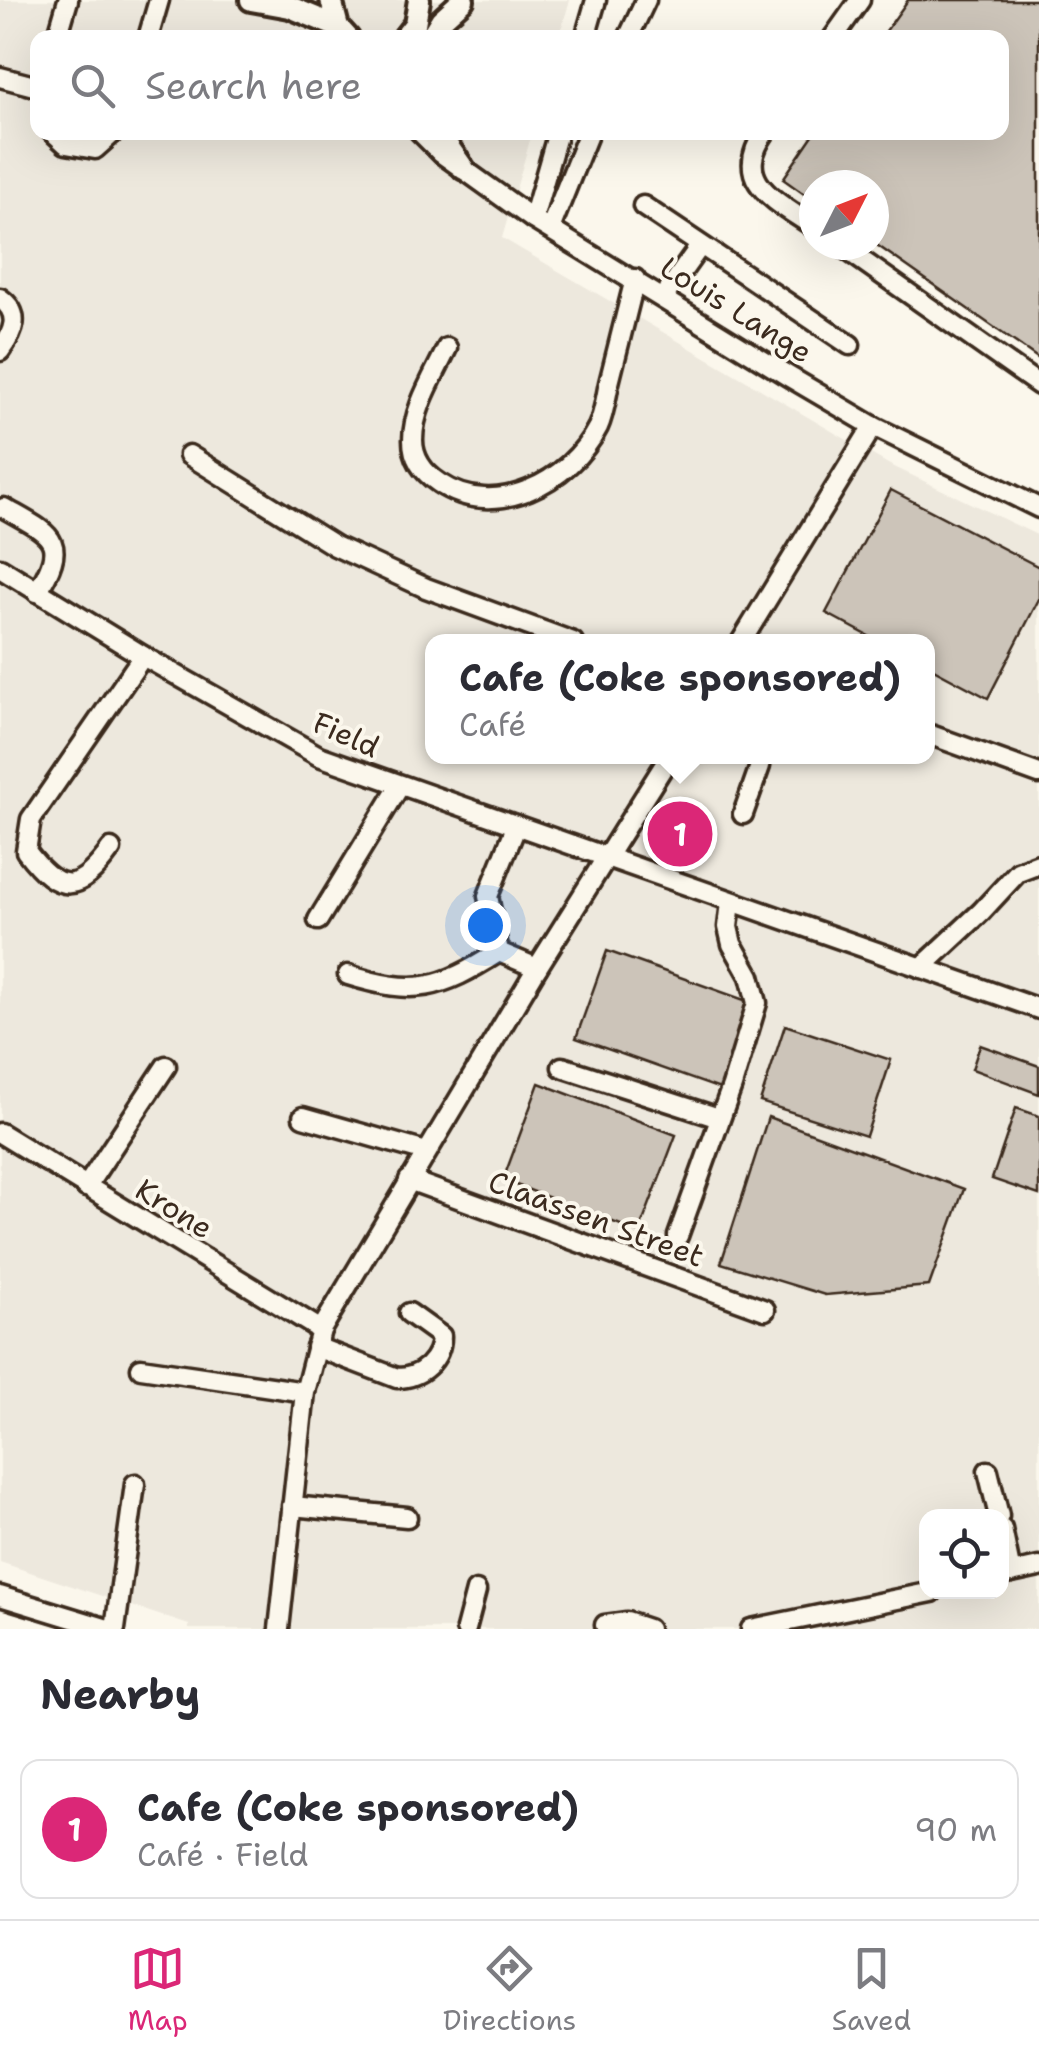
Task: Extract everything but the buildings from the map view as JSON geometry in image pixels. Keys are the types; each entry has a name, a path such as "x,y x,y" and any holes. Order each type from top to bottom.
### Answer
{"main road":[{"path":"251,0 298,3 340,30"},
{"path":"331,0 342,30"},
{"path":"435,30 463,0"},
{"path":"410,30 424,3"},
{"path":"444,140 464,169"}],"street":[{"path":"60,30 68,0"},
{"path":"150,30 158,0"},
{"path":"587,30 596,0"},
{"path":"632,30 646,0"},
{"path":"839,30 860,0"},
{"path":"0,77 30,85"},
{"path":"62,140 94,149 105,140"},
{"name":"Louis Lange","path":"428,140 541,224 874,426 1039,508"},
{"path":"541,224 557,140"},
{"path":"541,224 585,140"},
{"path":"760,140 750,163 755,177 766,193 799,216"},
{"path":"643,206 850,345"},
{"path":"663,298 700,246"},
{"path":"861,260 1039,385"},
{"path":"447,348 417,413 412,445 418,462 428,476 452,492 487,499 522,494 561,474 598,426 634,279"},
{"path":"0,298 14,314 15,327 2,345"},
{"path":"747,634 874,426"},
{"path":"189,455 335,546 426,588 550,634"},
{"path":"4,508 36,526 51,542 53,565 37,592"},
{"name":"Field","path":"0,568 143,656 319,756 1039,1009"},
{"path":"111,849 86,880 74,884 61,882 40,869 26,851 26,834 51,788 143,656"},
{"path":"935,737 1039,774"},
{"path":"279,1629 305,1392 318,1338 408,1180 665,764"},
{"path":"743,814 760,764"},
{"path":"318,920 399,787"},
{"path":"499,952 488,896 516,827"},
{"path":"921,968 1018,872 1039,864"},
{"path":"678,1236 757,1003 750,976 732,944 728,927 731,902"},
{"path":"499,952 538,968"},
{"path":"348,976 406,989 440,985 499,952"},
{"path":"86,1186 166,1066"},
{"path":"562,1067 719,1118"},
{"path":"303,1117 426,1152"},
{"name":"Krone","path":"0,1133 318,1338 397,1378 406,1378 433,1362 441,1348 441,1336 409,1313"},
{"name":"Claassen Street","path":"408,1180 765,1310"},
{"path":"141,1368 305,1392"},
{"path":"988,1470 997,1509"},
{"path":"0,1596 112,1629 135,1484"},
{"path":"292,1506 407,1518"},
{"path":"1009,1573 1039,1568"},
{"path":"466,1629 476,1591"},
{"path":"751,1629 919,1595"},
{"path":"605,1624 627,1622 648,1629"}],"shaded area":[{"path":"0,0 570,0 561,30 30,30 30,140 530,140 502,238 888,464 1039,536 1039,1629 189,1629 189,1625 0,1562"}],"place":[{"name":"Cafe (Coke sponsored)","path":"680,834"}]}
